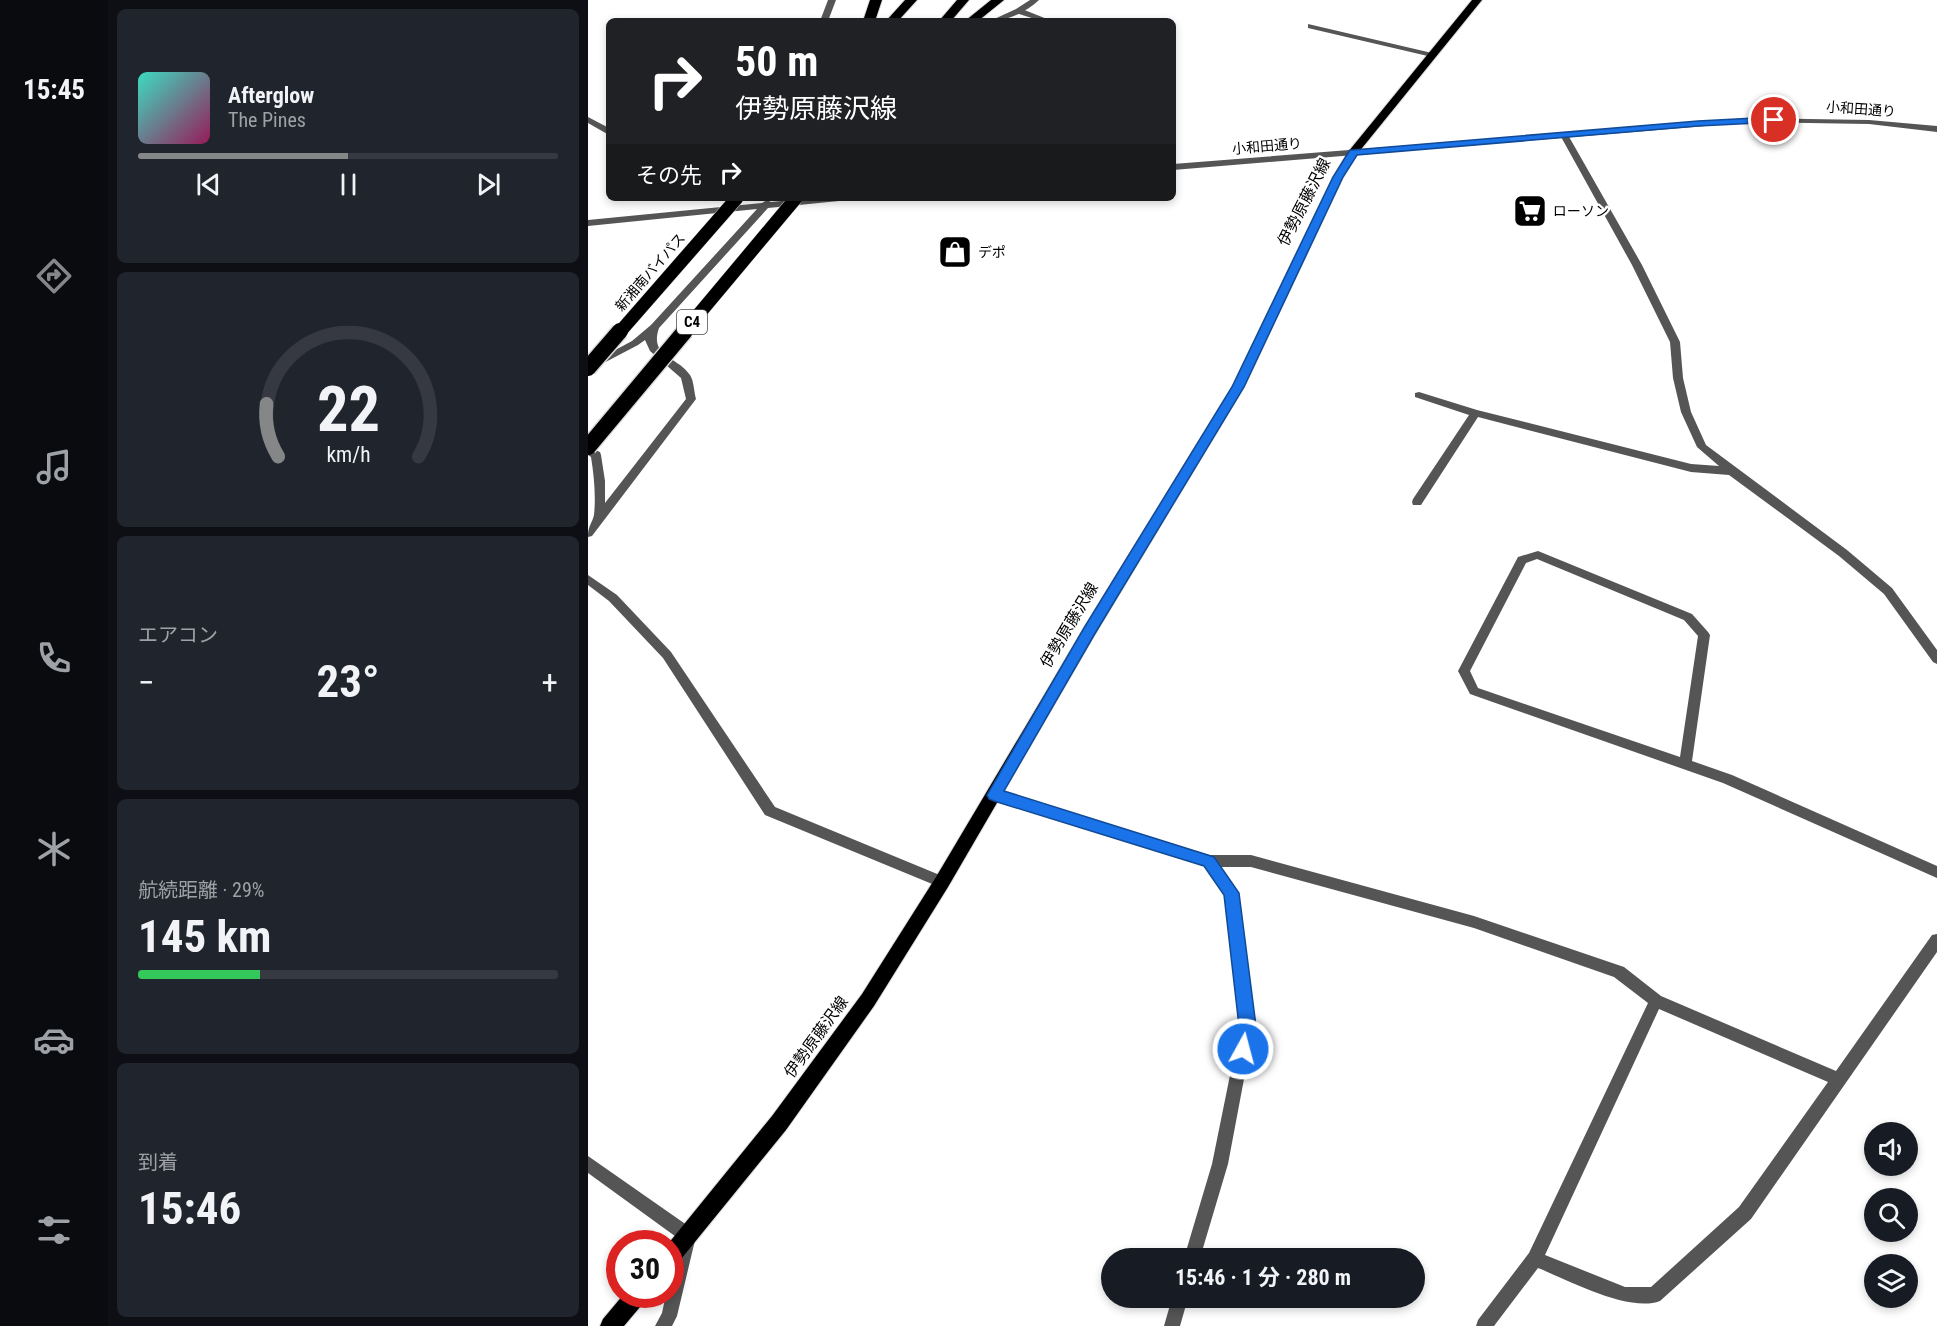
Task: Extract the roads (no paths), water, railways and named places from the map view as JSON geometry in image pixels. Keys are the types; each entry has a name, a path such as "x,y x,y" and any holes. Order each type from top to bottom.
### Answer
{"highway":[{"path":"870,18 876,0"},
{"path":"895,18 910,0"},
{"path":"948,18 963,0"},
{"path":"974,18 998,0"},
{"name":"新湘南バイパス","path":"588,367 734,201"},
{"name":"C4","path":"588,449 794,201"}],"main road":[{"name":"伊勢原藤沢線","path":"684,1241 779,1123 861,1010 942,882 1089,632 1238,387 1338,177 1353,153 1477,0"},
{"path":"610,1326 626,1308"}],"street":[{"path":"825,18 832,0"},
{"path":"1002,18 1019,11 1035,0"},
{"path":"1019,11 1039,18"},
{"path":"1311,26 1432,54"},
{"path":"588,119 606,130"},
{"name":"小和田通り","path":"1176,167 1764,120 1869,122 1937,129"},
{"path":"1563,135 1637,265 1675,342 1678,378 1686,412 1702,447 1843,553 1888,591 1937,659"},
{"path":"588,367 634,343 654,327 768,201"},
{"path":"588,223 811,201"},
{"path":"588,533 691,399 686,376 653,349 650,339 654,327"},
{"path":"1419,395 1475,412 1691,468 1732,471"},
{"path":"1417,502 1475,412"},
{"path":"588,449 596,455 600,481 599,518"},
{"path":"1685,765 1704,635 1688,617 1645,599 1538,555 1522,560 1464,671 1474,692 1685,765 1727,779 1937,872"},
{"path":"588,579 613,598 667,655 770,811 942,882"},
{"path":"994,795 1209,861 1251,861 1474,922 1619,972 1656,1001 1838,1079"},
{"path":"1195,1248 1220,1164 1247,1026 1231,893 1209,861"},
{"path":"1535,1259 1625,1295 1654,1295 1745,1213 1937,940"},
{"path":"1484,1326 1535,1259 1656,1001"},
{"path":"588,1164 688,1236 669,1316 663,1326"},
{"path":"1172,1326 1177,1308"}],"place":[{"name":"ローソン","path":"1530,211"},
{"name":"デポ","path":"955,252"}]}
